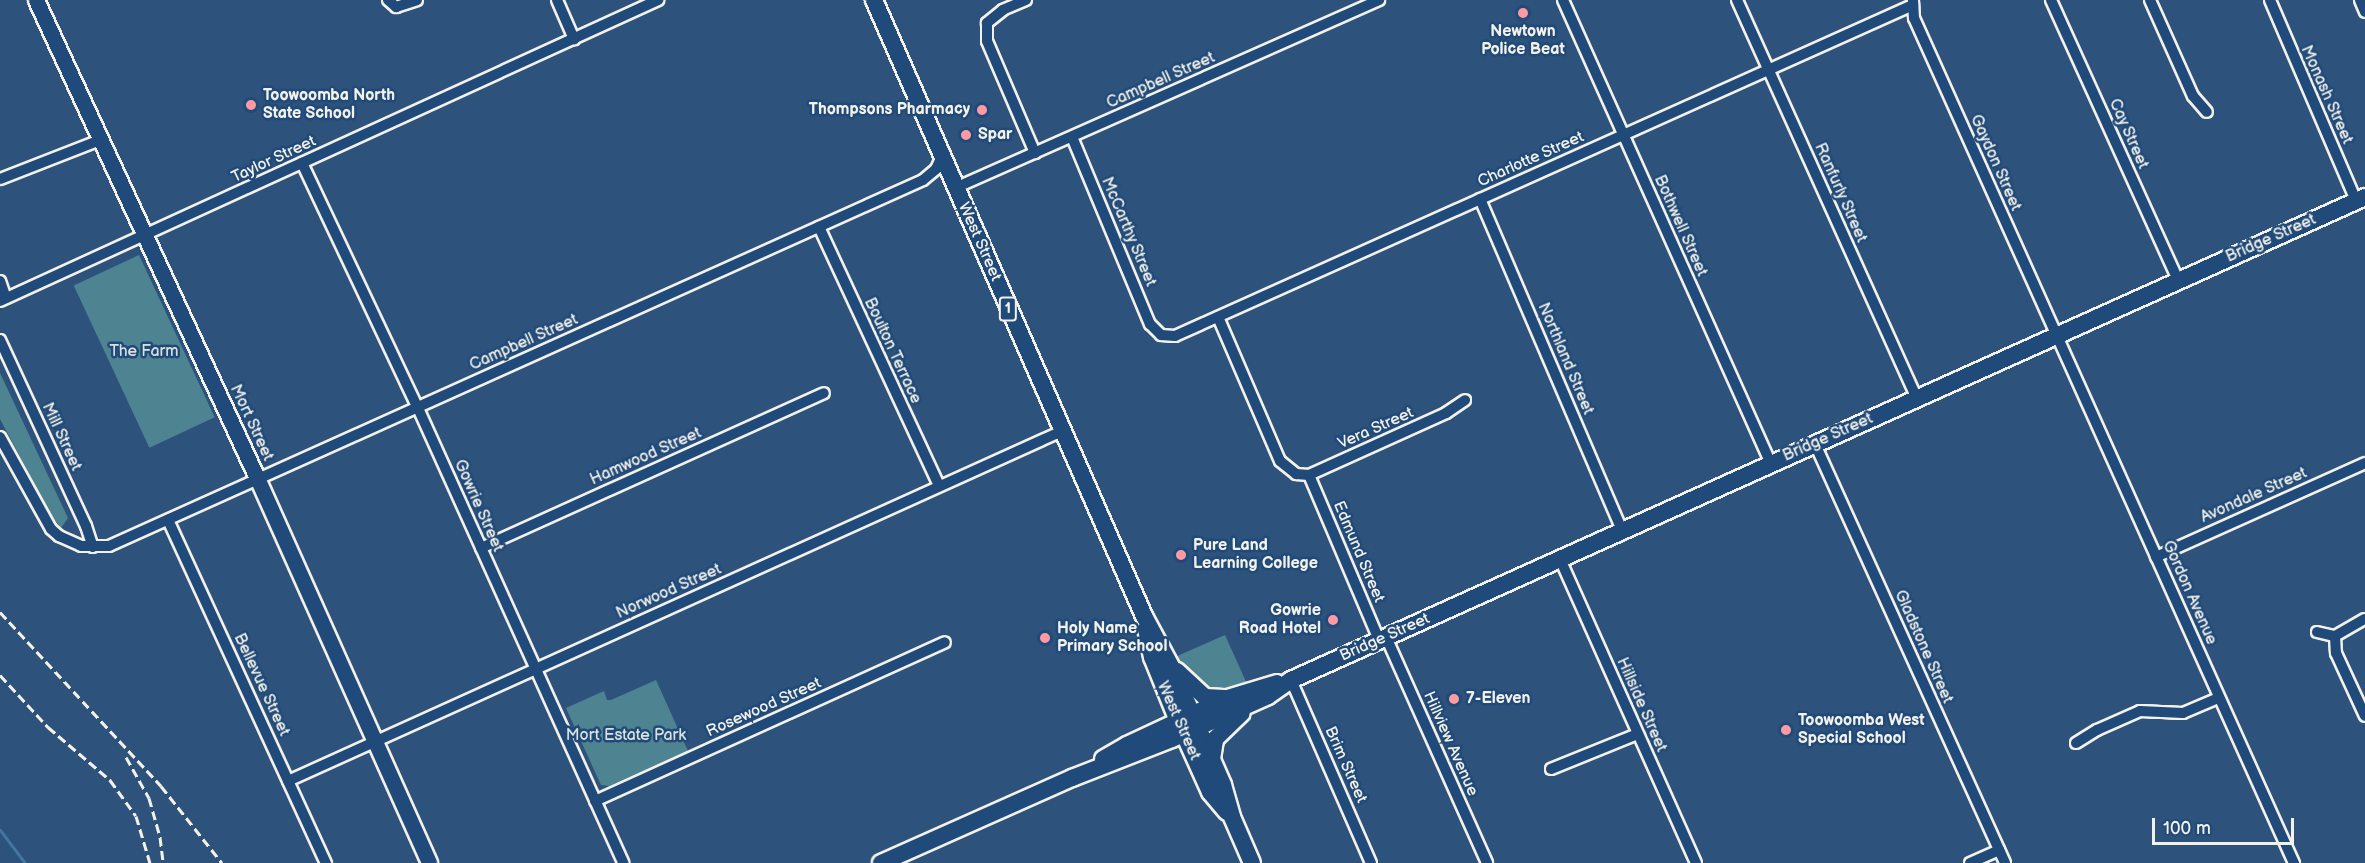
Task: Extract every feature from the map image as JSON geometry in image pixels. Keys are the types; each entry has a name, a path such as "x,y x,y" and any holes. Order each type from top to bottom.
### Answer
{"main road":[{"name":"West Street","path":"874,0 1144,616 1164,650 1210,792 1232,817"},
{"name":"Bridge Street","path":"1187,724 1228,698 1291,680 2361,199"},
{"name":"West Street","path":"1144,616 1152,657 1187,724 1212,759 1232,817 1252,863"},
{"path":"1164,650 1179,673 1200,694 1211,699 1228,698"},
{"name":"Bridge Street","path":"881,863 1072,778 1127,745 1268,696 1291,680"},
{"path":"1212,759 1212,745 1219,733 1240,714 1268,696"}],"street":[{"name":"Mort Street","path":"36,0 258,480 429,863"},
{"path":"392,4 417,0"},
{"path":"557,0 574,39"},
{"name":"Taylor Street","path":"3,300 658,0"},
{"path":"1026,0 1003,10 987,23 987,41 1035,153"},
{"name":"Campbell Street","path":"955,188 1379,0"},
{"name":"Bothwell Street","path":"1563,0 1771,464"},
{"name":"Ranfurly Street","path":"1737,0 1917,399"},
{"name":"Cay Street","path":"2051,0 2178,280"},
{"path":"2150,0 2193,96 2206,112"},
{"name":"Monash Street","path":"2270,0 2361,199"},
{"path":"2360,0 2365,12"},
{"name":"Charlotte Street","path":"1161,335 1175,336 1913,3"},
{"name":"Gaydon Street","path":"1913,3 1914,18 2055,336"},
{"name":"McCarthy Street","path":"1072,137 1150,324 1161,335"},
{"path":"0,179 100,140"},
{"name":"Campbell Street","path":"93,547 109,546 168,520 917,183 934,172 942,156"},
{"name":"Gowrie Street","path":"302,163 418,408 623,863"},
{"name":"Northland Street","path":"1480,199 1622,531"},
{"name":"Boulton Terrace","path":"819,228 939,486"},
{"path":"0,281 3,300"},
{"name":"Vera Street","path":"1218,317 1280,461 1296,474 1310,475 1446,413 1465,400"},
{"name":"Gordon Avenue","path":"2055,336 2294,863"},
{"name":"Mill Street","path":"0,340 86,526 93,547"},
{"name":"Hamwood Street","path":"481,548 824,393"},
{"name":"Norwood Street","path":"288,781 1062,431"},
{"path":"0,437 39,512 51,529 68,541 93,547"},
{"name":"Gladstone Street","path":"1815,444 2005,863"},
{"name":"Avondale Street","path":"2156,557 2365,463"},
{"name":"Edmund Street","path":"1310,475 1383,639"},
{"name":"Bellevue Street","path":"168,520 326,863"},
{"name":"Hillside Street","path":"1560,559 1696,863"},
{"path":"2317,632 2335,636 2365,619"},
{"path":"2335,636 2336,653 2365,716"},
{"name":"Hillview Avenue","path":"1383,639 1487,863"},
{"name":"Rosewood Street","path":"595,801 945,642"},
{"name":"Brim Street","path":"1291,680 1371,863"},
{"path":"2076,744 2097,730 2140,711 2183,713 2219,698"},
{"path":"1551,769 1637,734"},
{"path":"1970,863 1999,850"}],"green space":[{"name":"The Farm","path":"139,255 215,417 149,448 74,285"},
{"path":"0,373 68,518 61,528 52,517 0,419"},
{"path":"1225,635 1247,684 1226,692 1208,693 1188,674 1175,657"},
{"name":"Mort Estate Park","path":"656,680 688,751 609,786 601,785 566,708 604,691 607,700 611,700"}],"waterway":[{"path":"0,830 25,863"}],"railway":[{"path":"0,612 161,786 222,863"},
{"path":"0,675 48,727 110,780 136,816 150,863"},
{"path":"126,757 149,798 160,837 163,863"}],"place":[{"name":"Newtown Police Beat","path":"1523,13"},
{"name":"Toowoomba North State School","path":"251,105"},
{"name":"Thompsons Pharmacy","path":"982,110"},
{"name":"Spar","path":"966,135"},
{"name":"Pure Land Learning College","path":"1181,555"},
{"name":"Gowrie Road Hotel","path":"1333,620"},
{"name":"Holy Name Primary School","path":"1045,638"},
{"name":"7-Eleven","path":"1454,699"},
{"name":"Toowoomba West Special School","path":"1786,730"}]}
